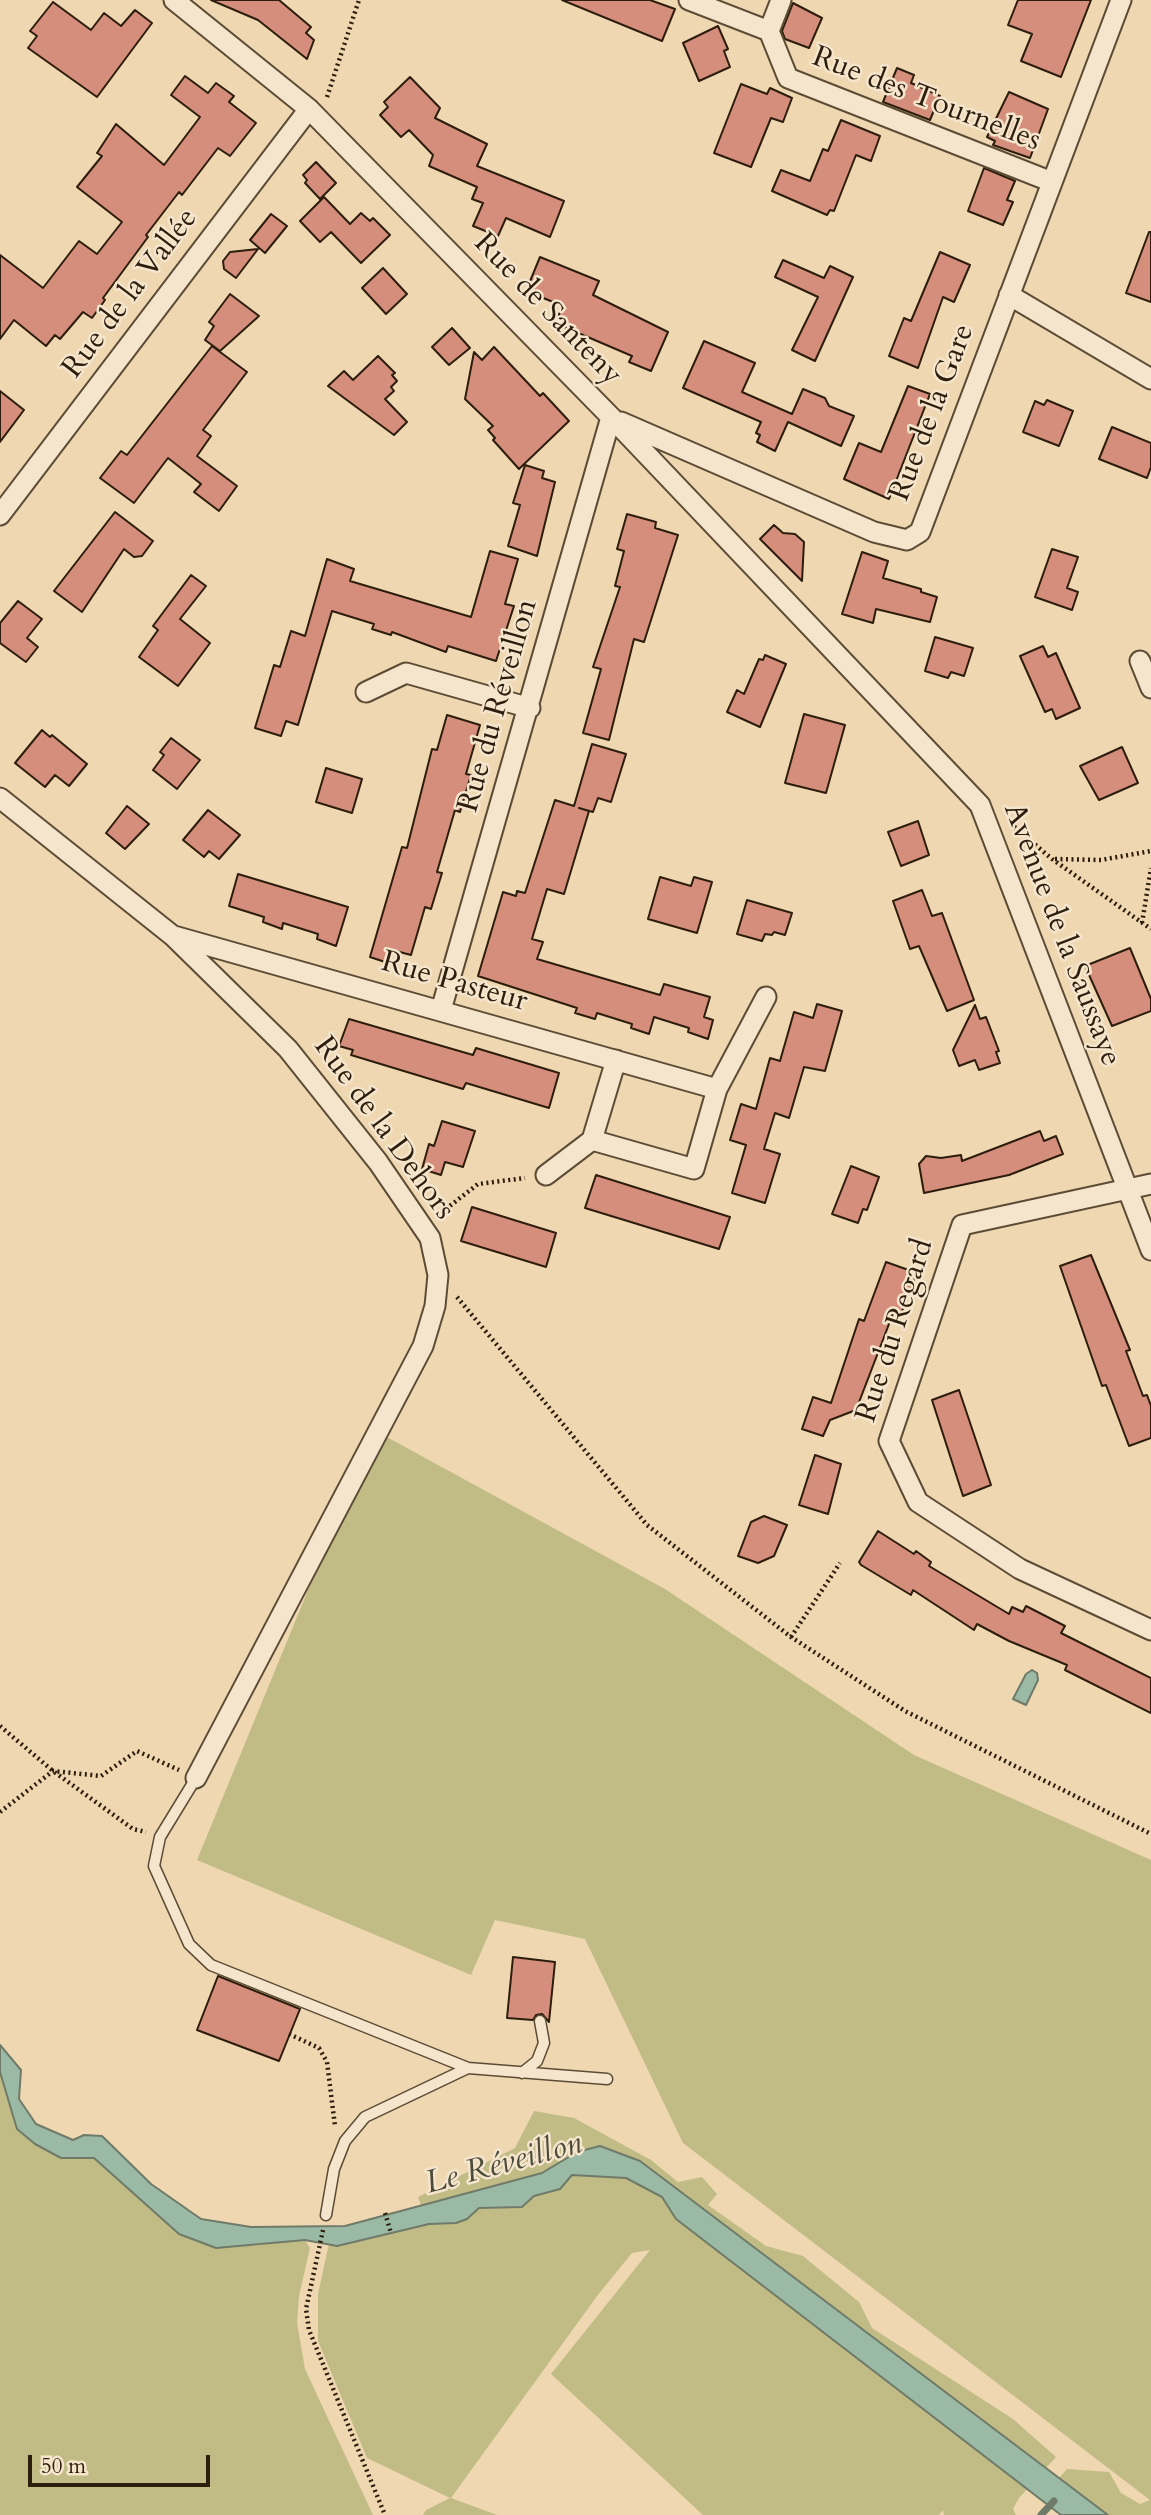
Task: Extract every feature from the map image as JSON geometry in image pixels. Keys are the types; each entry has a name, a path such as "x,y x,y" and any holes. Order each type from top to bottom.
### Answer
{"street":[{"name":"Rue de Santeny","path":"174,0 309,109 611,417 861,678"},
{"path":"689,0 769,31 781,0"},
{"name":"Rue de la Gare","path":"611,417 874,532 907,540 920,532 1121,0"},
{"name":"Rue des Tournelles","path":"769,31 788,78 1052,182"},
{"name":"Rue de la Vallée","path":"0,515 309,109"},
{"path":"1009,295 1151,379"},
{"name":"Rue du Réveillon","path":"441,1010 530,708 611,417"},
{"path":"1140,661 1151,688"},
{"path":"366,692 406,673 530,708"},
{"name":"Avenue de la Saussaye","path":"861,678 980,805 1151,1250"},
{"name":"Rue de la Dehors","path":"0,798 173,936 288,1049 378,1162 430,1238 438,1275 435,1306 423,1346 196,1778"},
{"name":"Rue Pasteur","path":"173,936 718,1089"},
{"path":"592,1140 694,1169 718,1089 766,997"},
{"path":"546,1175 592,1140 616,1060"},
{"name":"Rue du Regard","path":"1151,1184 962,1225 889,1441 918,1502 1020,1569 1151,1630"}],"lane":[{"path":"196,1778 160,1837 153,1866 189,1944 211,1965 468,2068 607,2079"},
{"path":"522,2073 537,2062 541,2052 544,2043 540,2021"},
{"path":"326,2215 334,2169 345,2141 365,2117 468,2068"}],"path":[{"path":"309,109 327,97 359,0"},
{"path":"980,805 1007,821 1052,859 1151,929"},
{"path":"1052,859 1101,860 1151,851"},
{"path":"1142,923 1151,868"},
{"path":"422,1227 478,1184 546,1175"},
{"path":"438,1275 647,1525 791,1637 905,1711 1151,1834"},
{"path":"791,1637 840,1563"},
{"path":"0,1726 53,1771 133,1829 160,1837"},
{"path":"0,1812 53,1771 101,1776 137,1751 196,1778"},
{"path":"289,2034 319,2048 327,2062 336,2136 334,2169"},
{"path":"385,2213 390,2234"},
{"path":"326,2215 306,2309 309,2330 385,2515"}],"shaded area":[{"path":"374,1430 665,1589 914,1755 1151,1860 1151,2515 1108,2515 1059,2478 1067,2469 1109,2472 1121,2493 1140,2504 1150,2500 683,2143 585,1939 495,1920 471,1975 197,1860"},
{"path":"1032,1670 1037,1673 1038,1680 1026,1705 1013,1699 1026,1674"},
{"path":"0,2045 21,2070 19,2099 36,2124 73,2140 84,2135 102,2136 151,2184 201,2219 251,2227 345,2226 542,2173 577,2152 600,2146 640,2161 1108,2515 1061,2515 676,2219 662,2197 626,2178 572,2175 560,2189 534,2196 522,2207 479,2208 467,2219 456,2223 429,2224 337,2246 305,2240 216,2248 179,2234 94,2158 61,2158 35,2144 17,2129 0,2072"},
{"path":"0,2072 10,2108 61,2158 94,2158 110,2169 151,2210 252,2246 305,2240 310,2248 299,2296 297,2323 305,2369 373,2515 0,2515"},
{"path":"534,2111 574,2118 651,2160 678,2182 702,2177 717,2194 708,2205 766,2246 803,2256 859,2302 872,2328 1013,2419 1056,2457 1019,2498 1013,2509 1016,2515 944,2515 943,2510 939,2515 703,2515 551,2374 650,2250 632,2253 597,2296 451,2498 497,2515 423,2515 426,2510 450,2498 367,2458 318,2341 318,2294 329,2244 337,2246 428,2224 418,2197 515,2148"}],"building":[{"path":"211,0 279,0 311,27 306,33 314,40 307,59 258,20"},
{"path":"562,0 650,0 675,9 662,41"},
{"path":"1018,0 1091,0 1061,77 1021,61 1032,34 1008,25"},
{"path":"53,2 91,30 104,13 121,26 135,10 152,23 97,97 28,48 37,36 30,31"},
{"path":"793,3 822,18 809,48 785,39 782,31"},
{"path":"718,26 728,49 724,51 730,67 699,81 683,43"},
{"path":"897,68 914,75 911,83 940,96 930,120 883,102"},
{"path":"185,76 208,93 216,83 234,96 229,102 256,123 230,156 218,148 182,195 179,192 146,235 148,237 103,298 105,300 92,318 83,312 60,339 55,335 46,346 14,320 0,339 0,255 43,288 79,241 97,254 122,222 77,187 102,156 97,153 116,124 164,165 200,117 171,95"},
{"path":"410,77 440,108 435,118 487,144 477,166 564,201 550,237 506,218 498,236 473,226 483,203 472,199 477,187 429,166 433,155 409,130 401,137 380,115 388,107 384,102"},
{"path":"741,84 767,94 770,88 792,98 783,122 771,118 751,167 714,153"},
{"path":"1009,92 1048,109 1030,158 993,145 995,141 987,137"},
{"path":"841,120 880,136 871,161 856,155 834,211 830,210 827,215 772,191 781,170 810,181 823,149 828,151"},
{"path":"316,162 336,183 320,199 305,183 307,180 303,175"},
{"path":"984,168 1015,181 1007,200 1013,202 1003,225 968,211"},
{"path":"324,197 350,224 361,213 370,221 373,218 390,235 361,263 331,232 320,242 300,221"},
{"path":"271,214 287,226 265,253 250,240"},
{"path":"1151,232 1151,302 1126,293"},
{"path":"258,249 236,278 224,269 223,261 230,252"},
{"path":"940,252 970,265 954,302 943,297 918,368 889,356 904,318 911,321"},
{"path":"540,257 599,281 593,295 668,332 651,371 629,362 632,356 555,323 563,306 526,291"},
{"path":"783,260 824,278 830,266 853,277 815,361 792,350 818,297 775,277"},
{"path":"383,268 407,294 386,314 362,288"},
{"path":"230,294 259,316 220,351 205,340 214,326 209,322"},
{"path":"452,328 470,348 449,365 432,347"},
{"path":"704,341 755,363 742,392 792,414 803,389 825,398 829,406 854,416 841,446 788,422 775,451 757,442 760,435 756,433 761,422 683,388"},
{"path":"212,346 247,372 203,430 211,436 197,456 237,486 219,511 194,492 201,484 168,458 134,503 100,478 121,451 127,455"},
{"path":"494,347 540,396 543,393 569,421 519,469 493,440 495,438 488,430 493,426 465,399 474,352 482,360"},
{"path":"378,356 395,373 392,375 397,381 391,387 394,391 385,399 407,422 394,435 328,386 344,371 353,380"},
{"path":"908,386 930,394 889,499 844,479 859,443 881,452"},
{"path":"0,391 24,410 0,442"},
{"path":"1047,400 1073,411 1059,446 1023,432 1035,401 1044,405"},
{"path":"1112,427 1151,443 1151,467 1147,478 1099,459"},
{"path":"525,465 544,471 542,478 555,482 537,556 508,546 520,505 513,503"},
{"path":"115,512 153,541 142,556 134,557 124,549 82,612 54,591"},
{"path":"627,514 656,522 655,528 678,535 644,642 634,639 609,740 583,733 601,669 593,667 620,587 615,586 624,551 617,549"},
{"path":"774,525 783,533 795,534 804,542 802,581 760,539"},
{"path":"1052,549 1078,557 1067,588 1078,592 1072,610 1035,597"},
{"path":"490,551 518,559 505,604 514,606 496,661 448,646 446,652 392,632 391,635 372,629 374,624 332,611 298,725 286,721 281,736 255,728 274,665 280,667 291,631 305,636 327,559 354,569 350,581 471,617"},
{"path":"862,552 888,561 883,578 921,589 921,592 937,597 930,622 876,609 873,623 842,614"},
{"path":"191,575 206,586 180,619 210,643 178,686 139,657 158,630 153,626"},
{"path":"18,601 42,619 27,638 38,647 26,662 0,643 0,623"},
{"path":"935,637 973,648 964,676 951,672 948,678 925,671"},
{"path":"1043,646 1048,657 1056,653 1080,708 1056,719 1052,709 1045,712 1020,656"},
{"path":"765,655 786,664 760,727 727,712 737,690 744,694 759,659 763,660"},
{"path":"804,714 845,725 826,793 785,783"},
{"path":"447,715 480,725 466,774 471,775 460,812 455,810 437,872 442,873 431,909 425,907 411,955 392,950 388,963 370,957 402,847 407,848 432,749 437,750"},
{"path":"42,730 87,764 69,786 55,775 45,787 15,763"},
{"path":"171,738 200,760 177,789 153,770 164,755 160,752"},
{"path":"592,744 626,754 611,802 598,798 593,812 579,808 589,811 564,894 547,889 532,939 543,942 537,959 660,995 664,984 710,997 704,1017 713,1020 708,1039 688,1032 689,1028 654,1017 649,1034 631,1028 632,1024 597,1013 595,1019 575,1013 577,1008 478,976 503,892 516,896 517,891 525,893 555,800 574,806"},
{"path":"1122,747 1138,783 1099,800 1080,766"},
{"path":"326,768 362,779 352,813 316,802"},
{"path":"127,806 149,824 125,849 106,833"},
{"path":"208,810 240,835 219,859 209,851 204,857 183,840"},
{"path":"918,821 929,855 901,866 888,832"},
{"path":"238,874 348,907 336,946 317,939 318,934 283,923 282,929 263,922 264,917 229,906"},
{"path":"660,877 691,886 694,877 712,882 697,933 648,919"},
{"path":"922,890 932,916 942,913 974,1000 947,1011 919,946 910,949 893,901"},
{"path":"747,900 792,913 785,935 774,932 772,935 765,934 762,941 737,934"},
{"path":"1130,948 1151,999 1151,1011 1112,1026 1085,966"},
{"path":"817,1004 842,1011 825,1071 804,1067 789,1118 775,1113 764,1149 780,1154 765,1203 732,1193 746,1145 730,1140 741,1104 756,1109 770,1058 780,1061 794,1012 813,1018"},
{"path":"975,1005 980,1019 986,1017 999,1051 996,1052 1000,1063 979,1070 975,1060 959,1066 953,1050"},
{"path":"349,1019 473,1055 476,1048 559,1073 549,1108 466,1083 463,1089 351,1055 353,1050 339,1046"},
{"path":"442,1121 475,1131 463,1167 445,1162 441,1175 422,1169 429,1144 434,1146"},
{"path":"1040,1131 1044,1141 1056,1136 1063,1154 1009,1175 924,1193 919,1164 926,1156 941,1158 961,1155 962,1161"},
{"path":"851,1166 879,1177 867,1210 863,1209 858,1223 832,1214"},
{"path":"596,1175 730,1217 719,1249 585,1208"},
{"path":"472,1207 556,1233 546,1267 461,1241"},
{"path":"1091,1255 1130,1350 1126,1351 1143,1396 1147,1395 1151,1406 1151,1438 1129,1446 1106,1385 1102,1386 1060,1266"},
{"path":"886,1262 917,1273 901,1314 894,1311 856,1410 830,1420 823,1436 802,1429 813,1397 831,1403 859,1319 864,1321"},
{"path":"959,1390 991,1485 963,1496 932,1400"},
{"path":"815,1455 841,1464 828,1514 799,1505"},
{"path":"764,1516 787,1525 774,1556 758,1563 738,1556 751,1522"},
{"path":"878,1531 914,1554 916,1551 931,1562 929,1566 1009,1614 1012,1607 1023,1612 1026,1606 1065,1626 1061,1633 1151,1678 1151,1713 1065,1670 1067,1665 1009,1641 977,1624 974,1630 913,1590 911,1595 861,1565 859,1562"},
{"path":"513,1957 555,1962 549,2022 542,2014 536,2015 533,2020 507,2018"},
{"path":"218,1976 300,2009 279,2061 197,2030"}],"waterway":[{"path":"1041,2515 1054,2501"}],"water label":[{"name":"Le Réveillon","path":"504,2165"}]}
